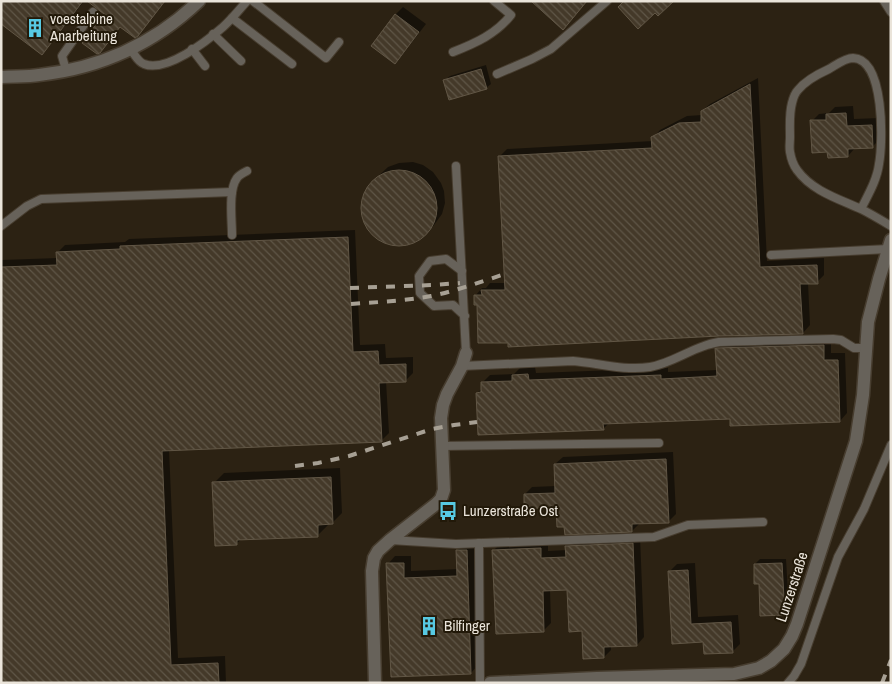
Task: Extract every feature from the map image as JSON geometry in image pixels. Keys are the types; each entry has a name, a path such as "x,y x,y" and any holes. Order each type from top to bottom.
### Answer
{"street":[{"path":"1,77 40,75 107,60 132,50 174,23 199,1"},
{"name":"Lunzerstraße","path":"490,683 734,674 759,668 771,662 784,649 797,624 856,441 863,395 868,322 889,245"},
{"path":"375,683 372,571 374,558 378,551 390,540 441,498 444,490 441,418 443,405 464,359"}],"lane":[{"path":"132,50 142,64 159,65 175,60 224,26 247,1"},
{"path":"252,1 326,58 339,42"},
{"path":"453,52 486,38 511,15 494,1"},
{"path":"498,74 532,60 551,48 607,1"},
{"path":"884,1 891,12"},
{"path":"66,70 62,56 93,12"},
{"path":"232,18 292,64"},
{"path":"213,34 241,61"},
{"path":"192,49 205,66"},
{"path":"861,210 874,183 879,165 881,145 879,101 871,70 859,59 852,58 809,79 798,89 791,108 790,153 796,169 808,182 830,196 891,226"},
{"path":"456,166 465,316 464,359 591,362 624,368 649,367 662,364 704,346 719,342 833,339 841,340 854,348 866,348"},
{"path":"232,235 232,192 234,183 238,176 247,171"},
{"path":"1,226 26,206 41,199 232,192"},
{"path":"771,255 889,245"},
{"path":"462,271 446,259 430,261 419,276 420,293 434,306 453,305 465,316"},
{"path":"442,446 659,443"},
{"path":"788,683 802,664 838,557 864,509 891,445"},
{"path":"390,540 456,544 654,537 688,525 763,522"},
{"path":"479,543 480,683"}],"building":[{"name":"voestalpine Anarbeitung","path":"1,1 83,1 42,55 1,24"},
{"name":"voestalpine Anarbeitung","path":"87,1 165,1 138,36 135,38 120,27 100,53 97,54 82,43 104,14"},
{"path":"531,1 587,1 563,30"},
{"path":"624,1 674,1 658,16 655,13 638,29 618,7"},
{"path":"395,14 419,32 395,64 371,46"},
{"path":"481,69 487,89 449,100 443,80"},
{"path":"750,84 760,267 817,265 818,284 800,284 803,334 719,336 508,347 508,343 478,343 477,305 474,305 474,295 482,295 481,290 505,290 498,156 652,148 651,137 679,123 701,122 701,111"},
{"path":"846,113 847,126 872,125 873,148 848,149 848,157 828,158 827,152 812,153 810,120 826,120 826,114"},
{"path":"407,170 420,176 431,187 437,200 435,223 420,240 407,246 391,246 378,240 363,223 361,200 367,187 384,172"},
{"path":"348,237 353,352 378,351 379,365 406,364 406,382 379,383 382,442 162,451 171,665 218,663 219,683 2,683 1,267 57,265 56,252 120,249 120,246"},
{"path":"824,345 824,360 838,360 840,422 730,426 730,419 603,424 604,430 478,435 476,393 481,392 481,382 512,381 512,375 528,374 529,380 661,375 661,379 717,376 715,348"},
{"path":"666,459 669,523 632,524 632,532 565,535 564,527 557,527 556,507 524,509 524,494 555,493 554,464"},
{"path":"331,477 333,524 318,525 318,537 237,540 237,545 215,546 212,482"},
{"path":"633,543 637,646 604,647 604,658 583,659 582,631 569,632 567,590 543,591 544,632 496,634 492,550 541,548 541,558 566,557 565,546"},
{"name":"Bilfinger","path":"456,550 467,550 471,674 391,677 386,563 404,563 404,578 457,576"},
{"path":"782,563 785,615 760,616 759,584 754,584 754,564"},
{"path":"688,570 691,624 731,622 733,653 704,654 703,642 672,644 668,571"}],"railway":[{"path":"351,304 431,296 505,274"},
{"path":"350,288 460,283"},
{"path":"295,466 349,456 432,429 477,422"},
{"path":"882,683 891,660"}],"place":[{"name":"voestalpine Anarbeitung","path":"35,28"},
{"name":"Lunzerstraße Ost","path":"448,511"},
{"name":"Bilfinger","path":"429,626"}]}
